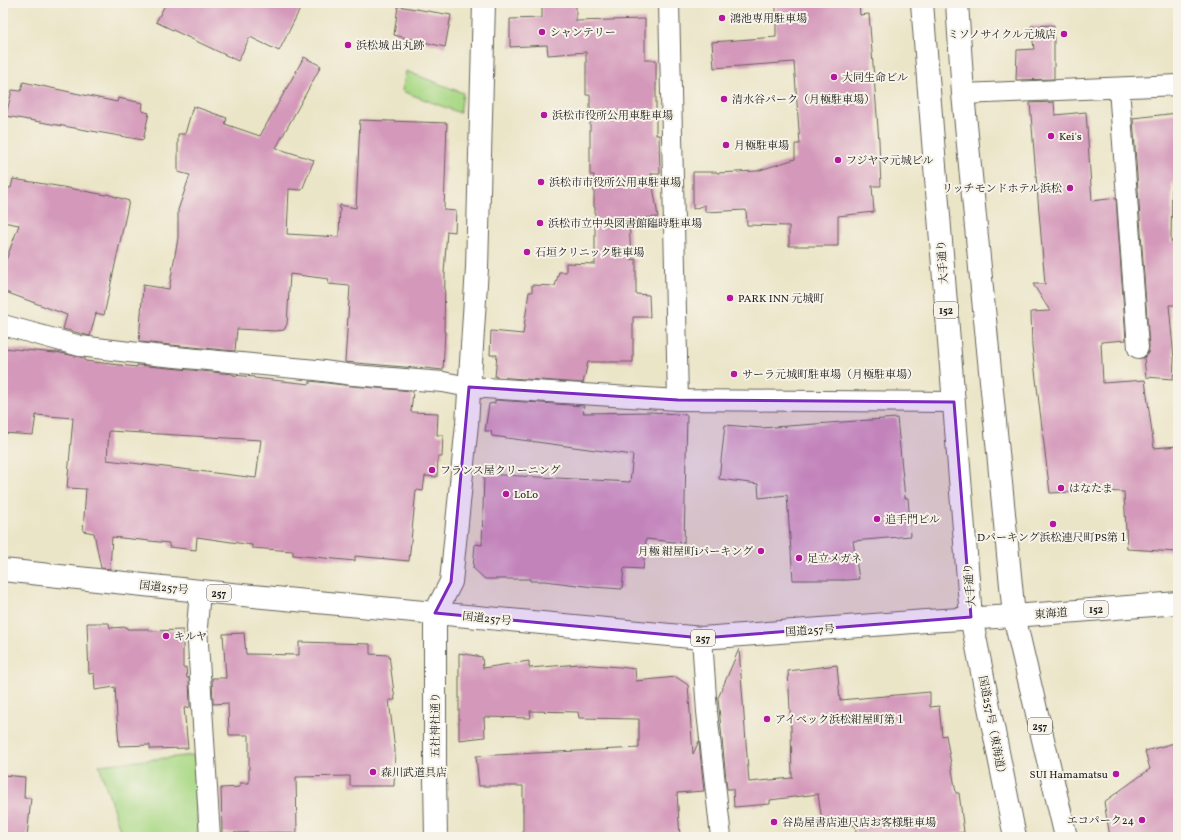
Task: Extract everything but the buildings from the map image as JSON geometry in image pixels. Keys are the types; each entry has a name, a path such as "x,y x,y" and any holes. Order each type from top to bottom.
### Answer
{"main road":[{"path":"435,613 451,582 469,387 477,268 484,3"},
{"name":"大手通り","path":"922,3 971,617"},
{"path":"957,3 963,94 1014,616"},
{"name":"国道257号","path":"3,570 558,626 702,638 971,617"},
{"name":"東海道","path":"971,617 1014,616 1178,603"},
{"name":"五社神社通り","path":"435,613 434,777 436,837"},
{"name":"257","path":"1014,616 1066,837"},
{"name":"国道257号（東海道）","path":"971,617 1013,837"}],"street":[{"path":"669,3 678,400"},
{"path":"963,94 1178,86"},
{"path":"1119,88 1138,348"},
{"path":"3,325 80,346 353,375 443,382 469,387 678,400 954,402"},
{"path":"200,591 197,627 210,837"},
{"path":"702,638 707,712 721,837"}],"highlighted area":[{"path":"469,387 678,400 954,402 971,617 702,638 435,613 451,582"}],"green space":[{"path":"406,71 463,93 460,113 402,91"},
{"path":"194,755 198,837 117,837 120,830 99,765"}],"place":[{"name":"鴻池専用駐車場","path":"722,18"},
{"name":"シャンテリー","path":"542,32"},
{"name":"ミソノサイクル元城店","path":"1064,34"},
{"name":"浜松城 出丸跡","path":"348,45"},
{"name":"大同生命ビル","path":"834,77"},
{"name":"清水谷パーク（月極駐車場）","path":"724,99"},
{"name":"浜松市役所公用車駐車場","path":"544,115"},
{"name":"Kei's","path":"1051,136"},
{"name":"月極駐車場","path":"726,145"},
{"name":"フジヤマ元城ビル","path":"838,160"},
{"name":"浜松市市役所公用車駐車場","path":"541,182"},
{"name":"リッチモンドホテル浜松","path":"1070,188"},
{"name":"浜松市立中央図書館臨時駐車場","path":"540,223"},
{"name":"石垣クリニック駐車場","path":"527,252"},
{"name":"PARK INN 元城町","path":"730,298"},
{"name":"サーラ元城町駐車場（月極駐車場）","path":"734,374"},
{"name":"フランス屋クリーニング","path":"432,470"},
{"name":"はなたま","path":"1061,488"},
{"name":"LoLo","path":"506,494"},
{"name":"追手門ビル","path":"877,519"},
{"name":"Dパーキング浜松連尺町PS第１","path":"1053,524"},
{"name":"月極 紺屋町iパーキング","path":"761,551"},
{"name":"足立メガネ","path":"799,558"},
{"name":"キルヤ","path":"166,636"},
{"name":"アイペック浜松紺屋町第１","path":"767,719"},
{"name":"森川武道具店","path":"373,772"},
{"name":"SUI Hamamatsu","path":"1116,774"},
{"name":"エコパーク24","path":"1142,820"},
{"name":"谷島屋書店連尺店お客様駐車場","path":"774,822"}]}
